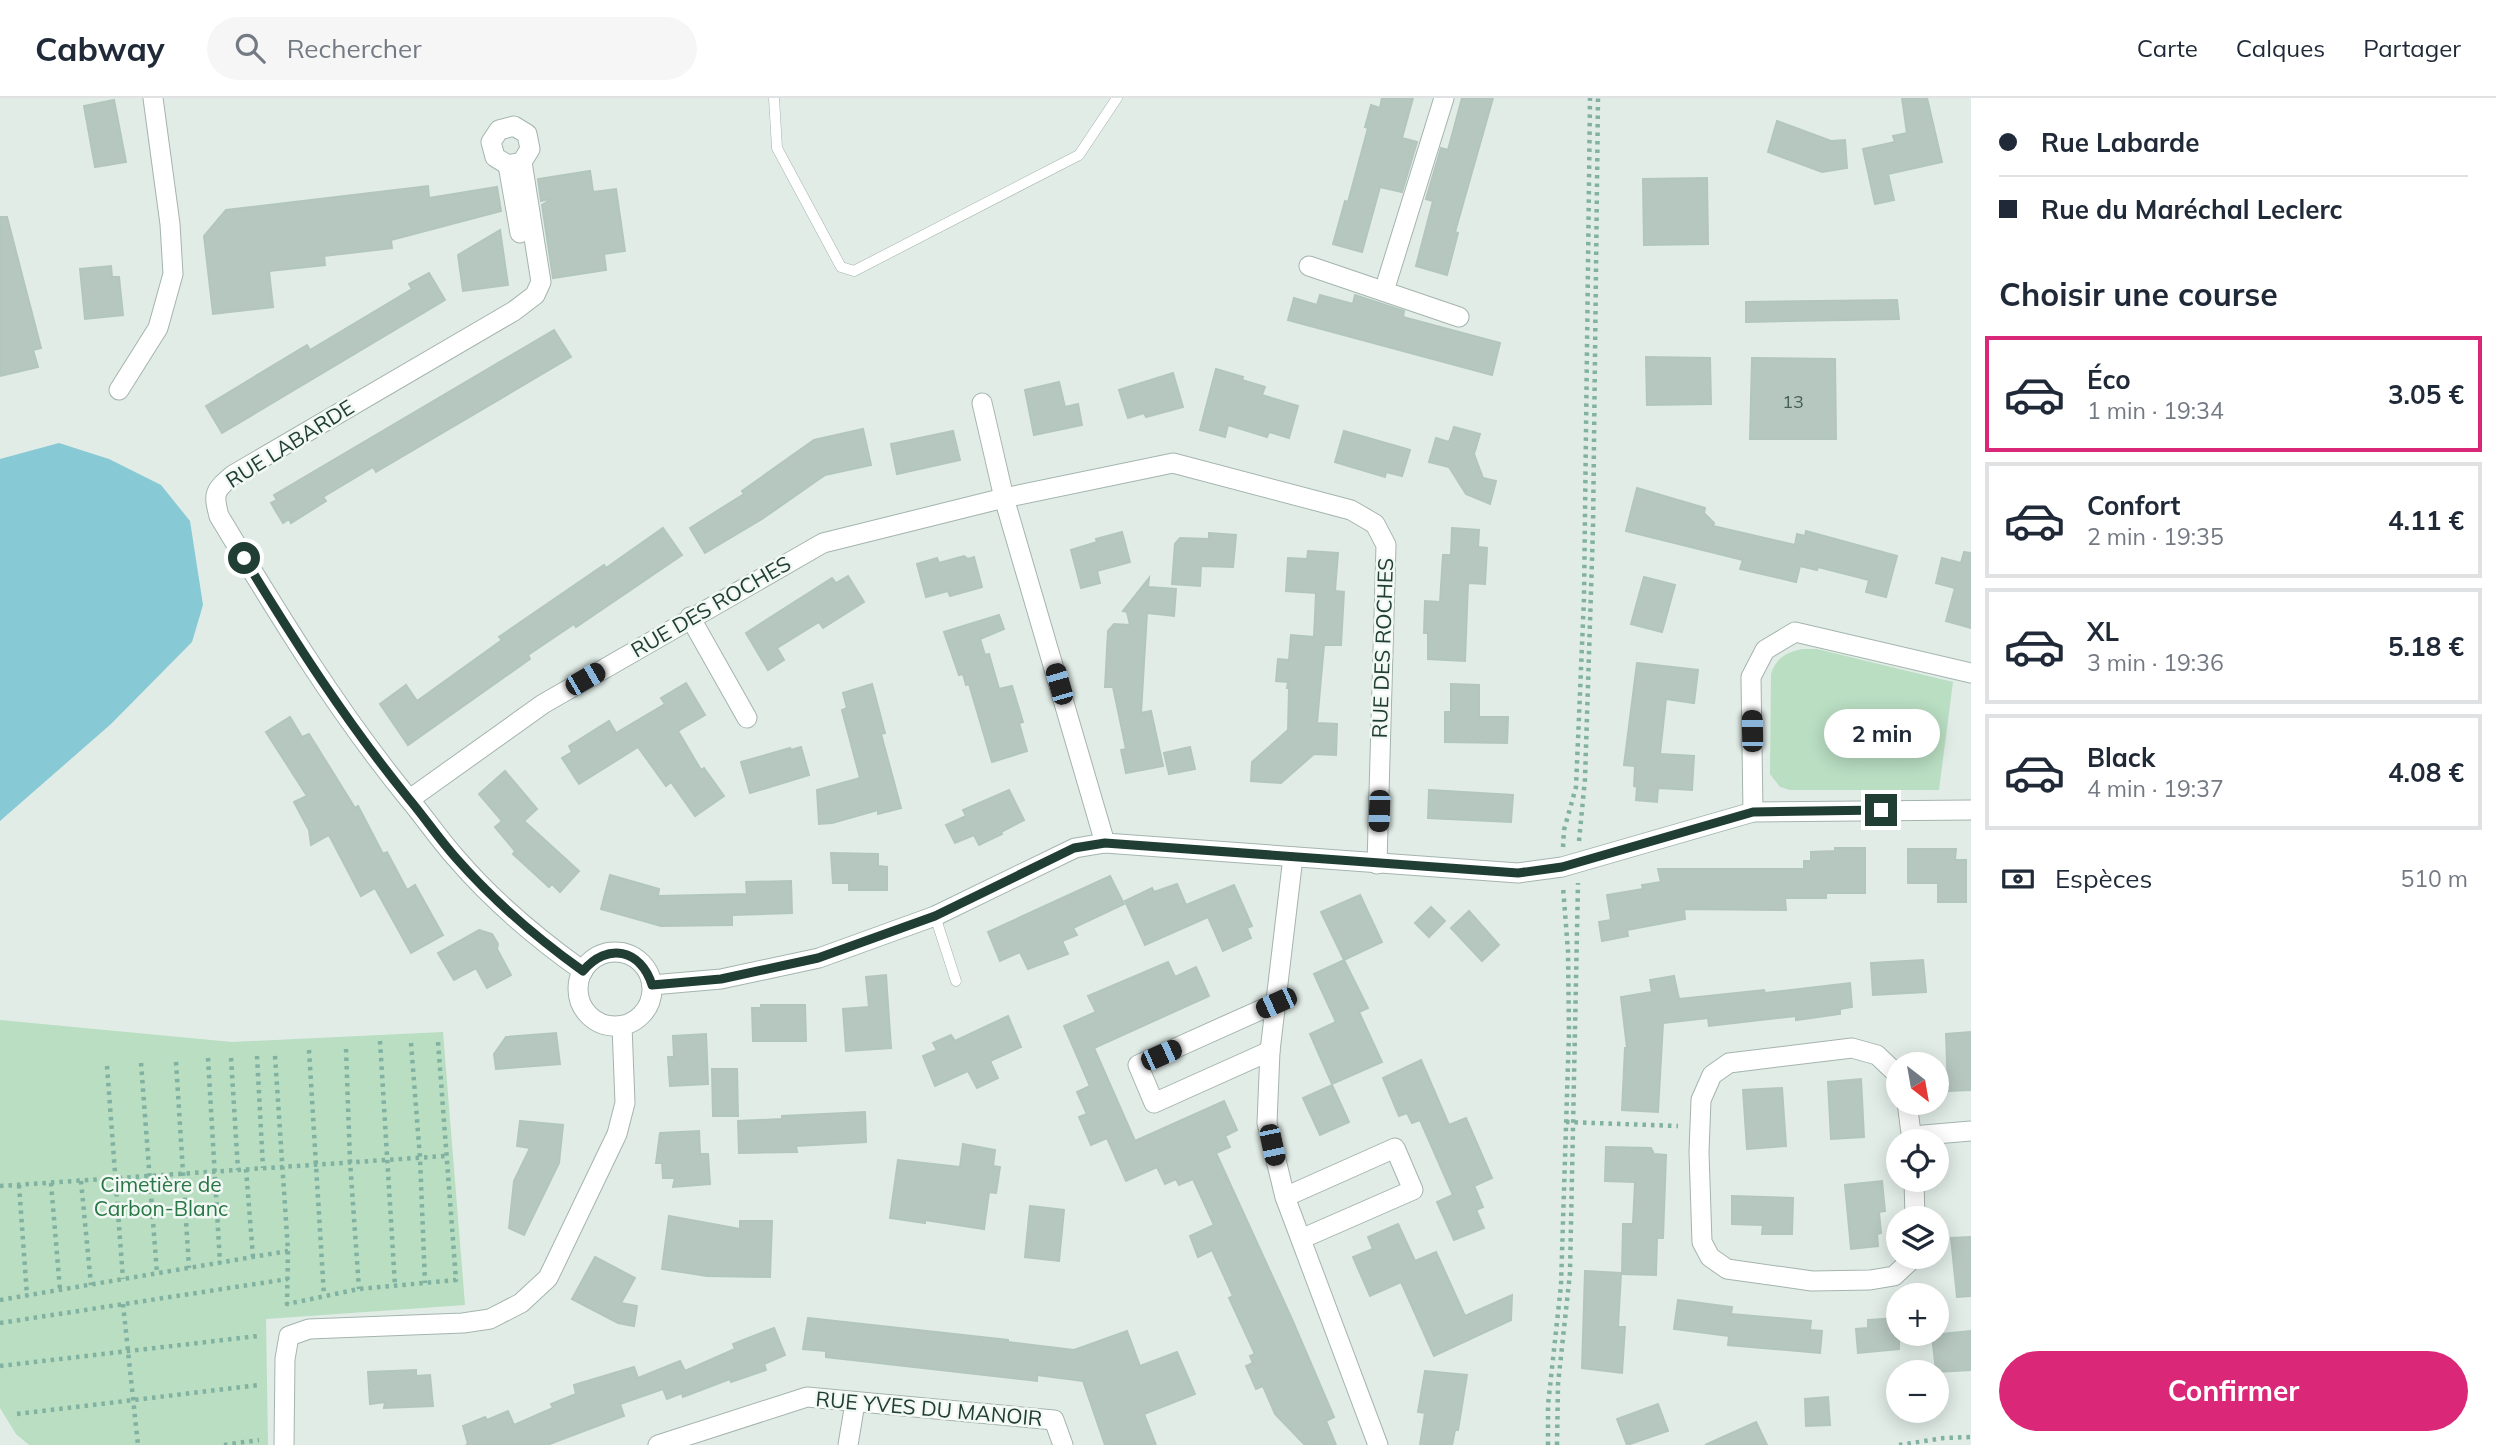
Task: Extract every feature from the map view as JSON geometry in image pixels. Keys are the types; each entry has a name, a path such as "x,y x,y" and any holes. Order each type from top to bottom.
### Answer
{"street":[{"path":"119,390 158,328 173,274 170,223 153,98"},
{"path":"1384,291 1444,98"},
{"name":"RUE LABARDE","path":"410,799 379,763 293,640 219,516 214,498 219,487 233,475 514,311 535,295 528,283 515,163"},
{"path":"1309,266 1459,317"},
{"path":"982,403 1004,498 1105,843"},
{"name":"RUE DES ROCHES","path":"410,799 543,704 824,543 1004,498 1173,463 1350,510 1375,524 1386,545 1377,864"},
{"path":"690,618 747,718"},
{"path":"1753,812 1751,677 1765,650 1795,632 1971,673"},
{"path":"410,799 456,858 517,917 583,971"},
{"path":"652,985 721,979 818,958 935,916 1074,848 1105,843 1518,873 1570,872 1753,812 1971,810"},
{"path":"1293,857 1270,1051 1267,1123 1285,1196 1378,1445"},
{"path":"623,953 642,964 652,985 648,1007 632,1022 622,1026 598,1023 582,1005 578,994 583,971 590,962 600,956 623,953"},
{"path":"1270,1051 1154,1103 1138,1065 1276,1003"},
{"path":"284,1445 285,1359 289,1336 309,1329 463,1323 490,1318 521,1303 548,1278 617,1134 625,1103 622,1026"},
{"path":"1886,1064 1877,1055 1852,1048 1729,1063 1712,1075 1701,1100 1703,1242 1710,1257 1727,1269 1812,1282 1870,1280 1894,1276 1902,1269"},
{"path":"1949,1134 1971,1131"},
{"path":"1285,1196 1395,1148 1413,1189 1301,1240"},
{"name":"RUE YVES DU MANOIR","path":"658,1445 807,1397 1054,1420 1063,1445"},
{"path":"848,1445 855,1403"}],"lane":[{"path":"774,98 777,148 841,267 854,271 1079,155 1117,98"},
{"path":"935,916 956,981"}],"path":[{"path":"1557,1445 1558,1384 1570,1273 1574,1122 1579,916 1564,830 1576,787 1584,598 1590,98"},
{"path":"1579,846 1585,779 1593,528 1598,98"},
{"path":"1548,1445 1548,1405 1561,1285 1570,872"},
{"path":"380,1041 395,1286"},
{"path":"275,1056 288,1251 288,1304 359,1289 456,1280 438,1042"},
{"path":"411,1043 420,1158 425,1283"},
{"path":"346,1049 359,1289"},
{"path":"309,1050 324,1296"},
{"path":"257,1056 263,1168"},
{"path":"208,1058 220,1263"},
{"path":"231,1058 238,1170"},
{"path":"176,1062 190,1268"},
{"path":"141,1063 157,1274"},
{"path":"107,1066 123,1279"},
{"path":"1566,1122 1700,1126"},
{"path":"0,1186 445,1156"},
{"path":"246,1169 253,1257"},
{"path":"81,1181 91,1285"},
{"path":"51,1183 60,1290"},
{"path":"19,1185 27,1296"},
{"path":"0,1300 288,1251"},
{"path":"0,1323 288,1279"},
{"path":"123,1304 138,1445"},
{"path":"0,1366 258,1336"},
{"path":"17,1414 259,1385"},
{"path":"1899,1445 1971,1437"},
{"path":"225,1445 260,1440"}],"green space":[{"path":"1802,649 1817,649 1953,682 1939,790 1790,790 1780,787 1770,774 1771,674 1782,657"},
{"name":"Cimetière de Carbon-Blanc","path":"0,1020 232,1042 443,1032 465,1305 266,1319 268,1445 29,1445 16,1434 0,1408"}],"water":[{"path":"59,443 109,459 161,485 190,521 203,605 192,642 111,724 0,821 0,459"}],"building":[{"path":"1382,98 1413,98 1402,138 1417,142 1402,192 1380,187 1362,252 1333,244 1345,201 1348,202 1368,128 1365,127 1371,105 1380,108"},
{"path":"1462,98 1493,98 1455,232 1458,233 1447,275 1416,266 1433,201 1426,199 1441,148 1448,150"},
{"path":"1902,98 1927,98 1942,162 1888,174 1894,200 1875,204 1863,149 1895,142 1893,136 1907,133"},
{"path":"114,100 126,162 95,167 84,106"},
{"path":"1777,121 1831,141 1845,140 1847,168 1822,172 1768,152"},
{"path":"590,171 593,192 616,189 625,251 604,254 606,270 553,278 542,205 553,198 541,201 538,179"},
{"path":"1707,178 1708,244 1644,245 1643,179"},
{"path":"428,186 429,198 497,187 501,211 391,240 392,248 324,256 325,265 269,271 273,307 213,314 204,236 226,210"},
{"path":"0,217 7,217 41,348 33,350 38,367 0,376"},
{"path":"500,230 508,285 463,291 458,255"},
{"path":"111,266 112,277 119,277 123,315 85,319 80,269"},
{"path":"429,273 445,300 222,433 206,406 307,345 310,350 412,289 409,284"},
{"path":"1320,295 1353,304 1355,295 1404,311 1403,317 1500,343 1492,375 1288,320 1294,298 1317,305"},
{"path":"1897,300 1899,319 1746,322 1746,302"},
{"path":"554,330 571,357 376,472 373,467 323,497 326,501 291,523 289,519 283,523 271,503 277,500 274,495"},
{"path":"1646,357 1710,358 1711,404 1647,405"},
{"path":"1752,358 1835,359 1836,439 1750,439"},
{"path":"1216,369 1265,387 1262,395 1298,406 1289,438 1269,432 1267,437 1228,425 1225,437 1200,430"},
{"path":"1173,373 1183,407 1146,417 1144,413 1128,418 1119,390"},
{"path":"1059,382 1065,407 1078,404 1082,425 1034,435 1025,390"},
{"path":"1454,427 1480,434 1474,454 1483,478 1496,481 1490,504 1466,494 1449,467 1429,462 1436,438 1449,442"},
{"path":"863,429 871,465 825,475 762,519 705,553 690,528 744,494 742,491 814,440"},
{"path":"953,431 960,460 897,474 891,444"},
{"path":"1344,431 1410,450 1402,476 1386,472 1385,477 1335,462"},
{"path":"1637,488 1705,508 1704,513 1714,523 1713,526 1795,545 1797,534 1805,536 1806,531 1897,556 1886,597 1866,592 1869,580 1818,567 1817,570 1800,566 1796,582 1740,569 1743,560 1626,531"},
{"path":"663,528 682,555 576,627 574,624 528,655 530,659 408,745 380,704 406,685 417,701 502,640 499,637"},
{"path":"1452,528 1479,530 1478,547 1487,548 1485,584 1468,583 1465,661 1428,659 1428,633 1424,633 1425,601 1440,602 1443,555 1451,555"},
{"path":"1122,532 1130,562 1097,571 1100,583 1081,588 1071,550"},
{"path":"1209,533 1236,535 1233,567 1201,566 1200,586 1172,584 1175,544 1180,538 1209,539"},
{"path":"1308,551 1338,553 1335,591 1344,592 1341,645 1324,645 1317,723 1337,724 1336,755 1314,754 1281,783 1251,781 1252,762 1288,730 1289,688 1288,682 1276,681 1278,659 1289,660 1291,635 1314,637 1316,593 1286,591 1288,558 1307,559"},
{"path":"1964,552 1971,553 1971,628 1946,621 1955,588 1936,583 1942,558 1961,563"},
{"path":"964,556 968,559 974,557 982,587 950,596 948,591 926,597 917,564 937,558 939,563"},
{"path":"848,576 864,602 823,628 819,622 777,648 784,660 768,670 746,633 832,578 836,583"},
{"path":"1644,577 1675,585 1662,632 1631,624"},
{"path":"1149,578 1148,587 1176,589 1174,616 1147,613 1141,713 1151,711 1163,766 1126,773 1121,750 1126,749 1113,687 1105,687 1108,631 1114,624 1130,625 1127,612 1123,611"},
{"path":"999,615 1004,629 980,639 985,655 989,654 999,689 1012,686 1023,722 1019,723 1027,751 992,762 969,684 966,685 963,674 959,675 944,632"},
{"path":"1637,663 1698,670 1694,703 1666,699 1660,754 1694,756 1692,790 1658,788 1657,802 1636,800 1635,766 1624,765"},
{"path":"686,683 705,715 678,731 701,770 704,768 724,796 695,816 671,782 666,786 638,747 579,784 562,758 572,752 569,746 609,721 616,733 665,704 661,698"},
{"path":"872,684 885,733 881,734 901,808 878,814 878,810 819,824 817,790 860,778 842,710 847,708 843,693"},
{"path":"1451,684 1479,685 1479,717 1508,717 1507,743 1445,742 1445,712 1451,712"},
{"path":"290,717 302,737 309,734 355,808 358,806 383,854 387,852 407,890 415,885 443,935 411,953 375,888 361,896 329,835 311,845 309,830 294,802 307,796 266,732"},
{"path":"801,747 809,775 750,793 741,762"},
{"path":"1190,747 1195,769 1169,774 1164,753"},
{"path":"505,771 537,809 524,821 579,871 560,892 552,884 549,887 513,854 515,851 495,827 502,821 479,794"},
{"path":"1009,790 1024,820 979,845 974,835 955,843 946,825 966,816 963,810"},
{"path":"1429,790 1513,795 1511,822 1428,818"},
{"path":"1835,848 1865,848 1865,893 1826,893 1826,898 1785,898 1786,910 1684,909 1685,919 1627,930 1628,936 1602,941 1599,922 1611,920 1607,895 1643,889 1642,885 1661,882 1658,869 1804,869 1804,861 1811,861 1811,852 1835,851"},
{"path":"1908,849 1956,849 1955,860 1966,860 1966,902 1938,902 1938,883 1908,883"},
{"path":"831,853 878,854 878,866 887,867 887,890 849,890 849,883 833,883"},
{"path":"610,875 659,889 658,896 747,894 746,882 791,881 792,913 732,915 732,925 661,926 601,909"},
{"path":"1110,876 1124,904 1073,928 1077,935 1062,941 1068,954 1028,969 1020,952 1000,961 988,932"},
{"path":"1177,884 1186,905 1234,885 1252,926 1247,928 1251,938 1223,951 1208,917 1145,945 1125,901 1152,888 1154,892"},
{"path":"1360,895 1382,942 1344,960 1321,912"},
{"path":"1431,907 1445,921 1429,937 1415,923"},
{"path":"1469,911 1499,945 1482,961 1451,928"},
{"path":"479,930 492,934 511,975 487,988 476,968 454,980 438,953"},
{"path":"1344,960 1368,1008 1359,1012 1382,1062 1332,1084 1310,1034 1336,1022 1314,974"},
{"path":"1923,960 1926,992 1873,995 1871,963"},
{"path":"1168,962 1175,977 1196,967 1209,996 1094,1048 1135,1141 1224,1101 1237,1130 1225,1136 1230,1147 1216,1153 1334,1417 1326,1421 1336,1445 1305,1445 1275,1414 1263,1386 1256,1389 1246,1366 1253,1363 1250,1356 1255,1354 1229,1298 1233,1296 1212,1250 1198,1257 1190,1236 1214,1225 1193,1179 1179,1185 1176,1179 1165,1184 1157,1167 1126,1181 1107,1138 1091,1145 1079,1117 1087,1114 1077,1092 1090,1086 1064,1026 1096,1012 1088,996"},
{"path":"886,975 891,1048 846,1051 843,1009 869,1007 866,977"},
{"path":"1674,976 1679,999 1850,983 1852,1007 1840,1009 1840,1014 1796,1020 1796,1016 1709,1026 1708,1018 1663,1023 1658,1112 1622,1110 1627,1048 1621,997 1652,992 1650,980"},
{"path":"761,1005 805,1005 806,1041 753,1041 752,1008 761,1008"},
{"path":"1008,1016 1021,1047 990,1061 998,1078 977,1088 968,1071 935,1086 923,1056 937,1050 933,1043 951,1035 955,1041"},
{"path":"1971,1032 1971,1090 1950,1091 1950,1052 1947,1052 1946,1034"},
{"path":"556,1033 560,1064 496,1069 494,1054 506,1037"},
{"path":"706,1034 708,1084 670,1086 668,1057 674,1057 673,1036"},
{"path":"1421,1060 1449,1125 1466,1118 1492,1178 1474,1186 1483,1207 1476,1210 1484,1228 1454,1240 1437,1202 1453,1195 1420,1120 1412,1123 1407,1113 1399,1116 1383,1078"},
{"path":"712,1069 737,1069 738,1116 713,1116"},
{"path":"1861,1079 1864,1137 1831,1139 1828,1082"},
{"path":"1332,1085 1349,1122 1320,1135 1303,1098"},
{"path":"1782,1088 1786,1146 1747,1149 1743,1090"},
{"path":"865,1112 866,1142 796,1146 797,1152 739,1153 738,1121"},
{"path":"520,1121 563,1125 559,1163 524,1235 509,1228 514,1181 530,1148 517,1146"},
{"path":"699,1131 700,1154 708,1154 710,1184 673,1187 675,1178 663,1178 662,1163 656,1163 660,1133"},
{"path":"963,1144 995,1150 993,1166 1000,1167 996,1193 989,1192 984,1229 890,1218 898,1160 960,1167"},
{"path":"1606,1147 1651,1148 1654,1154 1666,1155 1663,1238 1657,1238 1656,1275 1622,1274 1623,1224 1633,1224 1635,1182 1605,1181"},
{"path":"1882,1181 1885,1211 1879,1212 1881,1233 1877,1234 1878,1246 1851,1249 1845,1185"},
{"path":"1732,1196 1793,1198 1792,1234 1762,1234 1763,1225 1732,1224"},
{"path":"1030,1206 1064,1210 1059,1261 1025,1257"},
{"path":"669,1216 740,1229 740,1221 772,1221 770,1277 707,1276 662,1269"},
{"path":"1398,1224 1415,1261 1436,1252 1465,1316 1512,1295 1511,1320 1434,1356 1401,1282 1370,1296 1353,1257 1373,1249 1368,1237"},
{"path":"1971,1237 1971,1296 1957,1297 1951,1238"},
{"path":"595,1257 635,1278 621,1303 637,1306 634,1326 618,1323 572,1299"},
{"path":"1585,1271 1621,1273 1618,1327 1625,1327 1622,1373 1582,1368"},
{"path":"1678,1300 1732,1307 1731,1314 1811,1321 1810,1330 1822,1331 1820,1353 1728,1345 1729,1336 1674,1329"},
{"path":"808,1318 1074,1350 1127,1331 1140,1366 1177,1352 1195,1394 1144,1414 1156,1445 1105,1445 1083,1381 1037,1375 1037,1381 826,1357 826,1351 803,1349"},
{"path":"1886,1319 1886,1346 1899,1346 1899,1349 1858,1353 1856,1329 1868,1328 1868,1320"},
{"path":"774,1328 785,1355 764,1364 766,1370 731,1382 730,1379 683,1397 682,1393 667,1399 663,1389 620,1404 624,1416 547,1445 466,1445 468,1444 463,1426 485,1417 487,1420 508,1411 514,1425 553,1408 551,1404 576,1394 574,1385 634,1367 638,1378 680,1361 685,1371 735,1349 733,1344"},
{"path":"1971,1331 1971,1370 1949,1371 1949,1360 1935,1360 1933,1346 1949,1346 1949,1333"},
{"path":"416,1370 416,1376 430,1375 433,1406 384,1408 385,1402 370,1404 368,1372"},
{"path":"1425,1371 1467,1375 1458,1430 1455,1430 1452,1445 1420,1445 1425,1413 1418,1412"},
{"path":"1828,1397 1830,1425 1806,1426 1805,1399"},
{"path":"1658,1404 1668,1431 1627,1445 1617,1419"},
{"path":"1756,1422 1767,1445 1705,1445"}],"route":[{"path":"244,558 293,640 379,763 456,858 517,917 583,971 590,962 600,956 623,953 642,964 652,985 721,979 818,958 935,916 1074,848 1105,843 1518,873 1562,867 1753,812 1881,810"}]}
